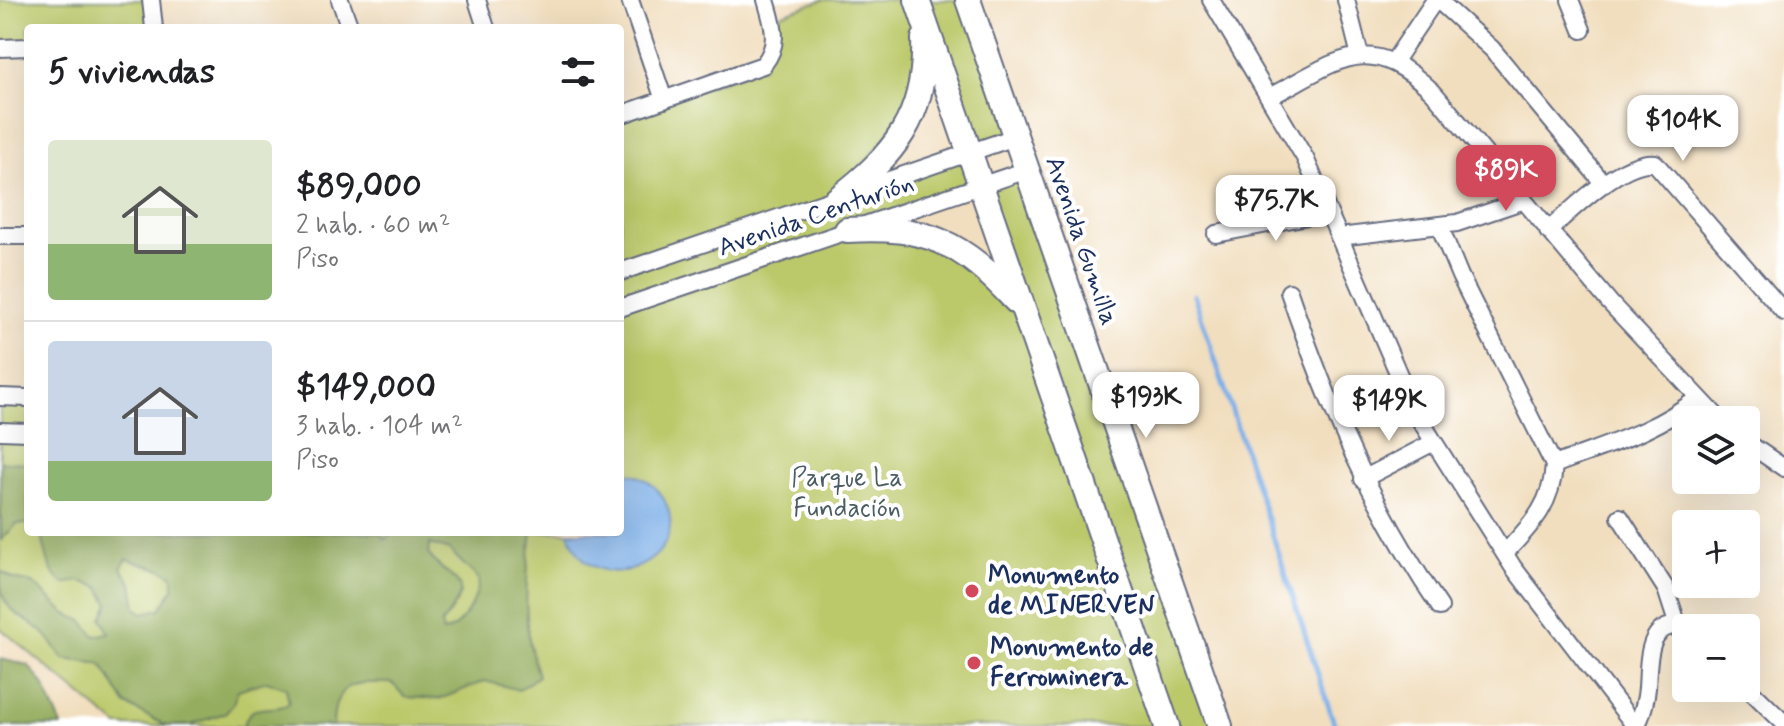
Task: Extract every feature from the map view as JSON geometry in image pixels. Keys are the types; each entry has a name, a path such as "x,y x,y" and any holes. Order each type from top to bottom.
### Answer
{"main road":[{"name":"Avenida Gumilla","path":"968,0 1220,726"},
{"path":"920,8 1167,726"},
{"path":"836,200 874,169 907,129 922,83 920,8"},
{"path":"847,230 897,229 948,242 975,259 1023,307"}],"street":[{"path":"151,0 154,24"},
{"path":"340,0 349,24"},
{"path":"477,0 485,24"},
{"path":"630,0 664,100"},
{"path":"624,114 751,71 772,54 775,31 766,0"},
{"path":"1211,0 1305,158 1415,412 1505,553 1636,726"},
{"path":"1346,0 1360,56"},
{"path":"1394,61 1437,0 1492,49 1604,184"},
{"path":"1570,0 1582,30"},
{"path":"0,48 24,47"},
{"path":"1269,97 1331,65 1360,56 1394,61 1407,67 1433,92 1548,231 1706,406"},
{"name":"Avenida Centurión","path":"624,271 1015,137"},
{"path":"1548,231 1604,184 1646,163 1658,165 1784,312"},
{"name":"Avenida Centurión","path":"624,307 1027,170"},
{"path":"1339,237 1481,217 1522,201"},
{"path":"1216,234 1328,212"},
{"path":"1439,225 1460,276 1554,465 1551,492 1543,511 1505,553"},
{"path":"0,236 24,236"},
{"path":"1289,292 1324,391 1363,479 1407,558 1440,607"},
{"path":"0,397 24,398"},
{"path":"1554,465 1646,433 1698,398"},
{"path":"0,431 24,432"},
{"path":"1363,479 1434,442"},
{"path":"1760,452 1784,468"},
{"path":"1620,517 1666,589 1678,614"},
{"path":"1636,726 1646,698 1649,646 1659,633 1672,630"},
{"path":"1760,700 1784,723"}],"green space":[{"path":"0,0 151,0 154,24 24,24 24,47 0,48"},
{"path":"822,0 915,0 921,16 915,103 835,198 624,269 624,116 764,66 774,17"},
{"path":"919,0 966,0 1013,136 971,150"},
{"name":"Parque La Fundación","path":"970,153 981,185 851,229 919,232 1023,307 1167,726 118,726 0,628 0,397 24,398 24,536 624,536 624,271"},
{"path":"1025,172 1217,726 1170,726 983,186"},
{"path":"0,462 24,463 24,524 17,524 1,540"},
{"path":"41,536 382,536 386,539 388,536 532,536 526,605 529,641 538,676 519,690 485,681 440,699 405,697 392,683 357,684 342,692 337,700 333,726 244,726 251,712 289,703 286,688 267,681 238,690 233,704 225,713 191,725 167,726 126,705 101,664 64,659 42,632 9,607 2,593 0,571 14,579 33,583 65,613 83,621 95,636 109,633 102,618 109,604 99,587 79,581 64,584 50,566","holes":["430,544 449,550 479,579 468,611 456,625 443,632 441,624 460,590 459,584 429,555","127,559 173,576 173,589 160,609 143,613 136,608 132,584 121,568"]},
{"path":"0,659 28,665 43,684 62,726 0,726"}],"water":[{"path":"624,473 638,476 654,486 662,496 670,519 667,539 655,556 638,567 618,571 598,568 581,555 571,536 624,536"}],"waterway":[{"path":"1194,295 1335,726"}],"place":[{"name":"Monumento de MINERVEN","path":"972,591"},
{"name":"Monumento de Ferrominera","path":"974,663"}]}
